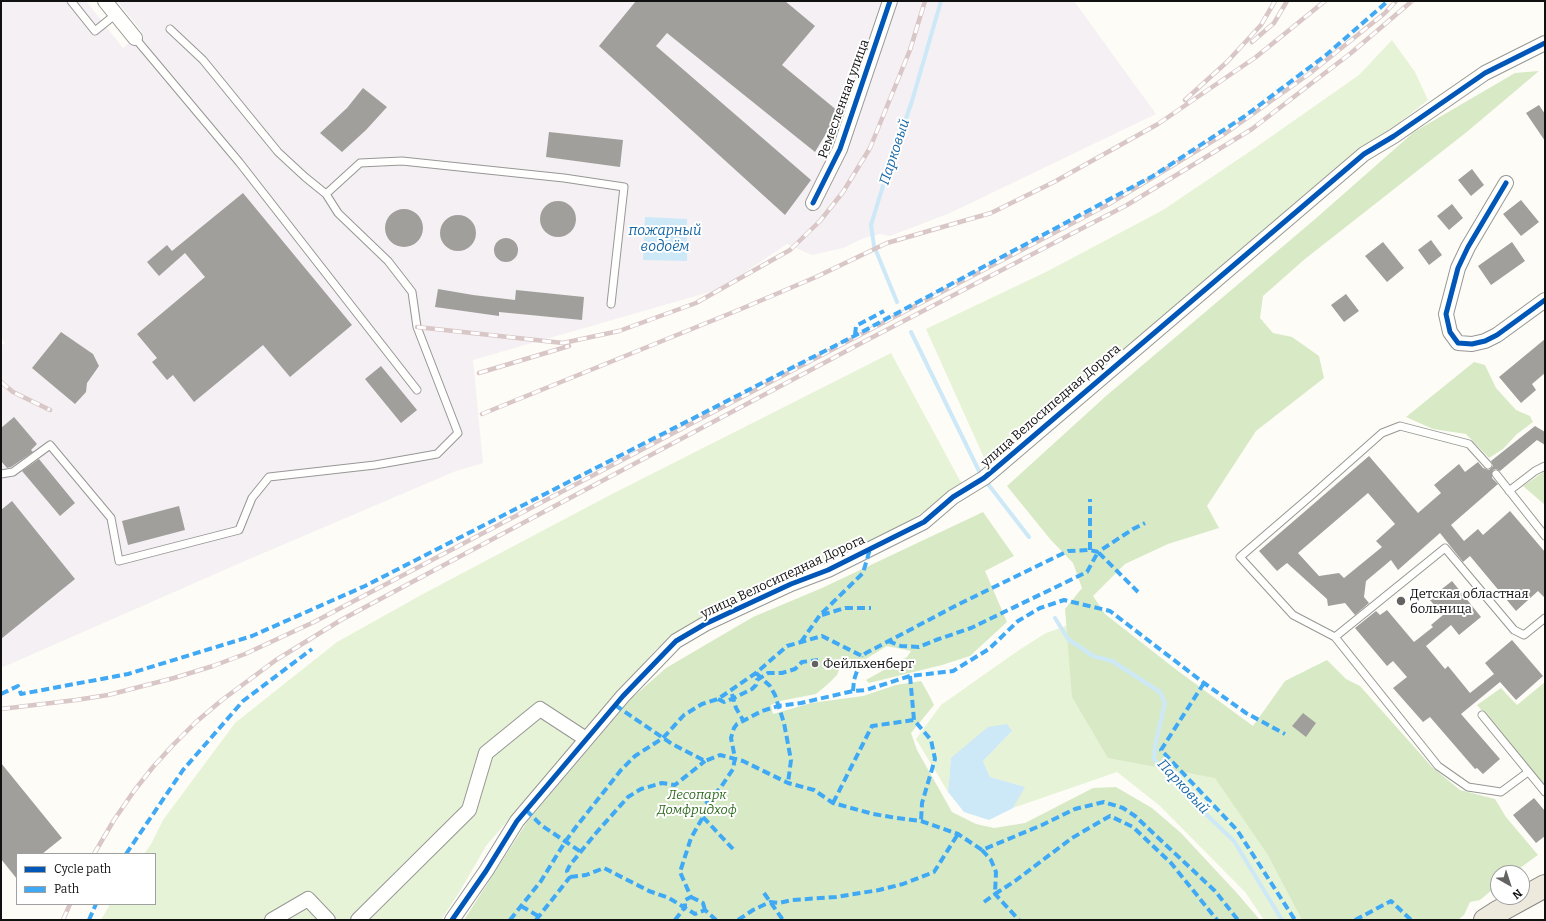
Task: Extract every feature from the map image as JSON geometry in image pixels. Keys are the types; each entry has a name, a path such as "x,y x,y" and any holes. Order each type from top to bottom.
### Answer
{"main road":[{"path":"1485,920 1545,886"}],"street":[{"path":"105,1 135,38"},
{"name":"Ремесленная улица","path":"813,203 840,149 890,1"},
{"name":"улица Велосипедная Дорога","path":"452,920 486,872 517,820 623,696 676,641 705,624 791,584 828,570 924,522 953,497 984,478 996,468 1364,154 1394,136 1485,73 1545,43"},
{"path":"1506,184 1468,247 1458,268 1446,314 1450,332 1458,343 1472,344 1485,341 1496,335 1545,300"},
{"path":"358,920 469,810 486,753 540,709 586,739"},
{"path":"272,920 308,899 328,920"}],"lane":[{"path":"71,1 95,31 116,14"},
{"path":"1,474 13,472 50,445 111,518 119,561 239,530 252,498 269,477 375,465 438,454 458,433 417,327 412,292 388,261 338,213 326,194 278,152 203,60 170,29"},
{"path":"135,38 240,162 417,390"},
{"path":"326,194 360,163 402,161 564,178 624,187 611,304"},
{"path":"1488,465 1469,444 1400,426 1382,433 1240,557 1292,615 1334,637 1438,766 1468,787 1501,792 1528,772"},
{"path":"1509,491 1535,471 1545,466"},
{"path":"1496,474 1545,536"},
{"path":"1334,637 1445,548 1514,630 1524,635 1545,618"},
{"path":"1482,715 1545,792"}],"shaded area":[{"path":"1,1 86,1 123,48 142,32 117,1 1074,1 1156,114 950,213 890,236 880,234 864,238 843,248 812,255 787,244 720,289 473,360 483,463 456,471 247,560 1,668 1,346 5,343 1,337"}],"green space":[{"path":"1392,40 1415,72 1428,100 1312,192 990,471 926,329 1046,272 1163,210 1359,75"},
{"path":"1539,71 1468,131 1305,259 1263,296 1260,318 1273,333 1292,337 1319,356 1324,378 1256,431 1207,506 1219,528 1168,544 1125,564 1093,596 1105,614 1178,671 1253,726 1285,681 1327,660 1346,679 1360,686 1432,767 1460,790 1495,799 1506,817 1538,855 1524,865 1490,865 1490,892 1480,900 1470,902 1464,915 1458,920 1302,920 1268,855 1215,778 1108,758 1072,697 1065,609 1082,588 1073,563 1050,539 1007,486 1106,396 1314,220 1414,132 1515,73"},
{"path":"891,353 964,488 888,533 733,601 656,649 486,846 441,920 101,920 109,905 156,905 156,853 145,853 163,820 235,723 337,642 423,594 612,494"},
{"path":"1474,362 1485,365 1496,388 1516,410 1530,416 1533,422 1517,434 1503,449 1489,458 1466,434 1433,429 1406,417"},
{"path":"1545,471 1545,505 1523,486"},
{"name":"Лесопарк Домфридхоф","path":"983,512 1014,556 985,571 1007,622 970,656 942,665 869,683 866,680 907,657 911,651 887,646 864,660 847,660 842,662 837,675 816,694 780,701 771,705 773,714 811,703 863,696 896,685 921,681 934,705 911,733 917,750 952,812 976,824 994,828 1025,823 1093,788 1116,787 1152,808 1181,833 1260,920 464,920 527,822 632,698 666,668 753,617 822,588"},
{"path":"1089,618 1419,920 1264,920 1245,892 1160,806 1117,772 1013,808 1024,787 990,777 983,761 1012,731 951,758 948,792 916,739 941,705 1019,650 1046,633"},
{"path":"1545,682 1545,785 1477,705 1501,688 1517,705"}],"water":[{"name":"пожарный водоём","path":"645,217 687,219 687,261 643,260"},
{"path":"1007,724 1012,731 983,761 990,777 1025,787 1013,808 989,820 964,812 948,792 951,758 988,727"}],"building":[{"path":"636,1 785,1 815,26 782,65 839,112 815,152 667,33 656,46 811,180 785,215 599,46"},
{"path":"363,88 387,107 366,130 342,152 320,133 347,108"},
{"path":"1539,105 1545,114 1545,141 1526,113"},
{"path":"549,132 623,140 620,167 546,157"},
{"path":"1472,169 1484,185 1471,196 1458,180"},
{"path":"243,193 352,325 290,377 263,345 194,402 173,375 167,380 152,362 157,358 137,334 205,277 185,253 159,276 147,262 167,245 172,251"},
{"path":"1521,200 1539,222 1521,236 1503,214"},
{"path":"562,201 571,206 575,212 575,226 571,232 562,237 554,237 545,232 541,226 540,215 545,206 551,202"},
{"path":"1452,204 1463,218 1449,230 1437,216"},
{"path":"404,209 417,215 423,228 417,241 404,247 391,241 385,228 391,215"},
{"path":"462,215 471,220 475,226 475,240 471,246 462,251 454,251 445,246 441,240 440,229 445,220 451,216"},
{"path":"506,238 511,239 517,245 517,255 511,261 506,262 501,261 495,255 494,250 495,245 501,239"},
{"path":"1431,240 1442,255 1429,265 1418,250"},
{"path":"1383,242 1404,268 1387,282 1365,256"},
{"path":"1512,242 1525,261 1491,285 1478,266"},
{"path":"438,289 515,300 516,290 584,297 582,320 499,312 499,316 435,307"},
{"path":"1346,294 1359,311 1344,322 1331,305"},
{"path":"61,332 93,354 99,366 87,383 86,392 75,404 32,368"},
{"path":"1545,339 1545,373 1532,384 1536,390 1521,403 1499,377"},
{"path":"381,366 417,410 401,423 365,379"},
{"path":"14,417 37,444 31,450 33,452 11,467 7,468 1,461 1,428"},
{"path":"1535,426 1545,432 1545,445 1537,440 1500,471 1496,469 1493,470 1492,478 1498,484 1451,525 1464,541 1478,529 1483,535 1510,511 1545,552 1545,598 1538,591 1516,611 1470,556 1463,562 1440,533 1398,570 1391,560 1366,581 1364,597 1369,603 1355,615 1345,603 1328,606 1327,599 1287,563 1277,571 1259,551 1369,456 1418,513 1441,493 1434,485 1459,464 1465,472 1478,462 1483,468 1489,470 1493,466 1491,461","holes":["1368,493 1395,524 1376,541 1382,547 1344,578 1339,573 1319,576 1298,553"]},
{"path":"39,459 75,503 60,516 22,471"},
{"path":"12,501 75,579 1,639 1,510"},
{"path":"179,506 185,530 128,545 122,521"},
{"path":"1452,581 1481,617 1459,635 1451,625 1426,646 1445,669 1448,666 1470,693 1494,674 1485,663 1512,640 1543,676 1516,700 1500,682 1461,714 1500,759 1483,774 1477,768 1475,769 1430,717 1423,722 1393,688 1407,677 1393,661 1387,666 1355,628 1376,611 1380,615 1387,610 1414,642 1433,627 1431,625 1443,615 1429,599"},
{"path":"1303,713 1316,723 1306,737 1292,726"},
{"path":"1,763 62,838 43,853 16,853 16,878 1,859"},
{"path":"1534,798 1545,811 1545,836 1536,843 1513,815"}],"waterway":[{"name":"Парковый","path":"897,302 874,246 871,225 912,101 941,1"},
{"name":"Парковый","path":"911,332 981,475 1029,537"},
{"name":"Парковый","path":"1055,618 1068,639 1093,656 1112,661 1160,692 1165,703 1155,746 1154,759 1189,798 1234,841 1282,920"}],"railway":[{"path":"417,327 563,343 619,331 696,303 790,250 820,221 843,192 870,148 910,50 925,1"},
{"path":"1185,100 1227,62 1261,25 1275,1"},
{"path":"1252,42 1274,23 1287,1"},
{"path":"482,414 741,309 816,277 887,243 991,213 1054,182 1158,124 1256,57 1325,1"},
{"path":"1,709 108,695 174,678 245,654 314,622 1109,204 1226,133 1309,74 1385,13 1396,1"},
{"path":"95,853 114,820 134,791 173,745 196,722 222,700 276,660 341,620 869,339 1127,205 1252,129 1351,53 1412,1"},
{"path":"479,373 569,346"},
{"path":"1,382 13,392 50,410"},
{"path":"63,920 70,905"}],"marked path":[{"path":"1,694 18,686 21,694 128,674 252,636 365,586 858,334 1153,176 1245,116 1326,55 1388,1"},
{"path":"855,335 856,326 884,311"},
{"path":"1090,499 1090,550"},
{"path":"510,920 541,881 576,827 621,770 635,756 663,738 684,715 702,704 718,699 756,673 787,646 822,636 862,656 959,604 1068,551 1090,550 1098,552 1145,523"},
{"path":"801,642 820,615 863,573 870,549"},
{"path":"888,641 901,646 919,647 971,628 1087,572 1098,552 1138,592"},
{"path":"675,920 685,907 685,900 691,897 680,872 691,838 703,817 702,808 721,787 733,769 735,758 731,738 737,724 762,711 778,706 801,703 853,691 866,690 910,676 953,671 989,649 1018,621 1040,608 1064,600 1110,611 1246,713 1285,734"},
{"path":"822,615 845,608 871,608"},
{"path":"127,853 183,770 243,701 312,649"},
{"path":"853,691 854,680 862,656"},
{"path":"718,699 724,702 752,689 756,685 757,680 768,673 782,673 795,669 802,662 818,660"},
{"path":"756,673 770,686 775,695 784,723 791,760 788,783"},
{"path":"910,676 914,720 931,740 935,759 922,803 921,821"},
{"path":"1204,683 1161,750 1237,830 1295,920"},
{"path":"732,694 736,708 743,720"},
{"path":"615,705 672,744 705,761 720,755 743,761 788,783 814,790 833,803 873,814 921,821 958,834 982,850 1042,825 1075,809 1104,802 1123,808 1135,816 1215,891 1238,920"},
{"path":"833,803 872,726 914,720"},
{"path":"536,920 570,877 567,871 570,865 628,797 641,789 662,783 675,785 705,761"},
{"path":"526,810 541,825 581,852"},
{"path":"982,850 991,860 996,872 995,894 1015,881 1072,838 1110,816 1133,827 1171,863 1217,920"},
{"path":"703,817 733,849"},
{"path":"738,920 753,910 770,902 779,903 792,900 836,897 879,890 903,884 934,872 958,834"},
{"path":"570,877 586,875 604,868 649,891 669,898 695,914 705,910 716,920"},
{"path":"764,893 783,920"},
{"path":"984,902 995,894 1019,920"},
{"path":"691,897 703,903 705,910"},
{"path":"1355,920 1391,901 1411,920"},
{"path":"89,920 96,905"},
{"path":"521,906 538,916"}],"cycle path":[{"path":"813,203 840,149 890,1"},
{"path":"452,920 486,871 517,821 623,696 676,641 705,624 791,584 828,570 924,522 953,497 984,478 996,468 1364,154 1394,136 1485,73 1545,43"},
{"path":"1506,183 1468,247 1458,268 1446,314 1450,332 1458,343 1472,344 1485,341 1497,335 1545,300"}],"place":[{"name":"Детская областная больница","path":"1401,601"},
{"name":"Фейльхенберг","path":"815,664"}]}
